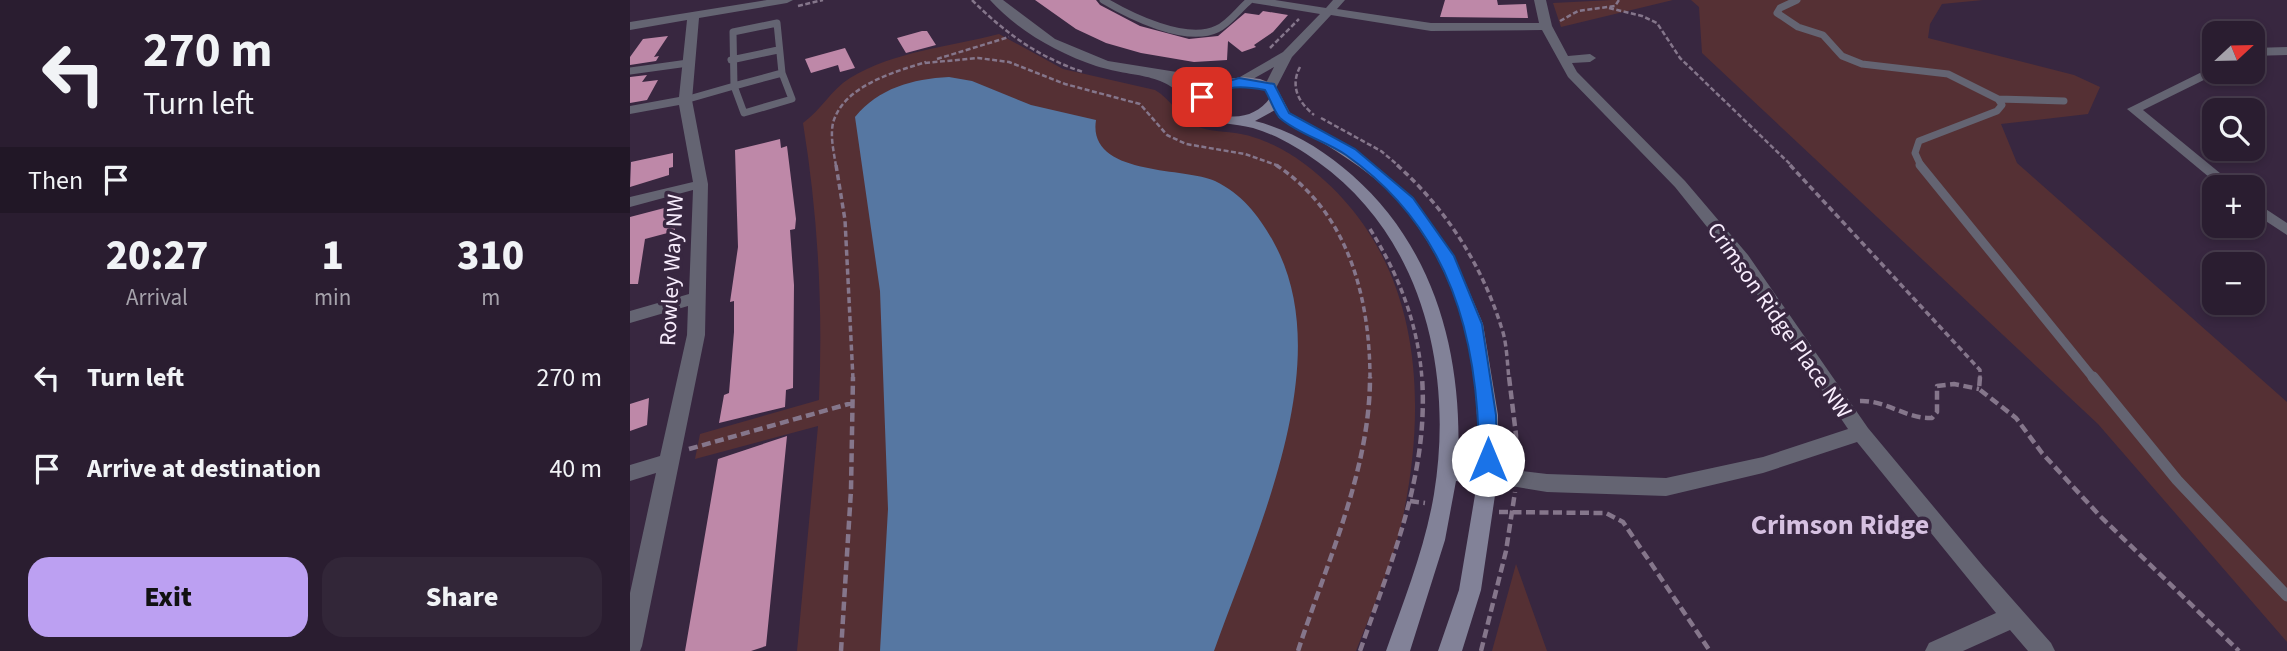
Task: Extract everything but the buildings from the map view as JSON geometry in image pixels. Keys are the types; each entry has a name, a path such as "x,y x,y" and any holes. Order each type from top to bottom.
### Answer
{"street":[{"path":"630,26 693,18 787,0"},
{"path":"996,0 1034,33 1057,47 1110,67 1167,78 1234,82 1273,92"},
{"path":"1251,0 1431,27 1551,24"},
{"path":"1201,109 1200,101 1206,93 1287,55 1339,0"},
{"name":"Crimson Ridge Place NW","path":"1540,0 1572,74 1679,184 1742,259 1861,433 2043,651"},
{"name":"Rowley Way NW","path":"630,646 696,335 701,184 685,100 693,18"},
{"path":"2265,52 2287,51"},
{"path":"1233,121 1267,111 1287,55"},
{"path":"1564,60 1590,58"},
{"path":"2202,76 2134,109 2215,175"},
{"path":"1167,78 1188,91 1201,109 1211,117 1268,129 1322,158 1368,196 1400,238 1421,279 1442,346 1449,400 1447,472 1430,559 1398,651"},
{"path":"1273,92 1284,115 1337,143 1389,182 1429,228 1446,256 1474,324 1488,415 1488,475 1470,590 1450,651"},
{"path":"630,110 685,100"},
{"path":"630,202 701,184"},
{"path":"2265,214 2287,230"},
{"path":"630,317 696,298"},
{"path":"1447,472 1547,483 1666,487 1763,465 1861,433"},
{"path":"630,473 671,458"},
{"path":"1937,651 2013,617"}],"lane":[{"path":"1103,0 1119,11 1145,20 1199,33 1217,29 1251,0"},
{"path":"1797,0 1780,8 1777,13 1798,27 1824,35 1842,56 1862,64 1948,74 1998,99 2064,101"},
{"path":"777,23 778,50 782,73 792,99 744,113 734,86 731,60 733,32 777,23"},
{"path":"1824,35 1831,29"},
{"path":"731,60 778,50"},
{"path":"630,71 688,63"},
{"path":"685,100 782,73"},
{"path":"1998,99 2002,105 1997,111 1919,141 1915,153 1923,171 2177,480 2287,596"}],"path":[{"path":"972,0 1009,37 1042,57 1091,75"},
{"path":"1551,24 1578,10 1618,5 1619,0"},
{"path":"1266,52 1308,8"},
{"path":"1609,8 1647,16 1656,21 1665,33 1675,56 1687,64 1783,157 1980,370 1979,389"},
{"path":"841,651 851,487 852,403 848,273 833,121 842,108 861,91 888,75 1009,37"},
{"path":"925,63 953,58 999,60 1059,83 1139,103 1149,112 1157,126 1173,139 1240,150 1277,164 1308,190 1339,233 1350,256 1363,305 1370,371 1368,417 1359,457 1298,651"},
{"path":"1300,67 1294,75 1294,87 1301,102 1315,115"},
{"path":"1360,651 1410,501 1420,457 1422,411 1422,380 1413,318 1387,258 1367,224"},
{"path":"1840,405 1868,400 1884,402 1922,420 1932,418 1937,412 1937,386 1954,384 1979,389 2016,418 2042,453 2100,516 2181,598 2239,651"},
{"path":"671,458 852,403"},
{"path":"1513,513 1606,513 1623,522 1710,651"}],"shaded area":[{"path":"1673,0 1561,27 1553,3"},
{"path":"1691,0 1983,0 1942,4 1930,24 1928,38 2074,75 2100,87 2088,114 2001,124 2017,163 2287,402 2287,642 2098,424 1702,53 1699,7"},
{"path":"999,34 1063,69 1155,90 1194,125 1248,136 1279,148 1299,160 1339,195 1370,235 1392,278 1407,325 1414,374 1415,424 1410,475 1397,542 1356,651 797,651 818,426 695,459 700,434 819,400 818,261 803,123 843,83 867,69 904,56"},
{"path":"1516,564 1547,651 1492,651"}],"water":[{"path":"949,77 972,81 1031,105 1096,120 1097,138 1107,152 1122,161 1141,167 1201,177 1225,186 1249,206 1273,241 1291,288 1298,339 1295,392 1284,447 1268,502 1214,651 880,651 888,509 880,291 855,117 875,99 897,87 922,80"}],"district":[{"name":"Crimson Ridge","path":"1840,524"}],"route":[{"path":"1202,97 1210,90 1239,81 1262,83 1270,87 1275,92 1284,115 1350,152 1389,182 1408,201 1446,256 1474,324 1488,415 1488,460"}]}
